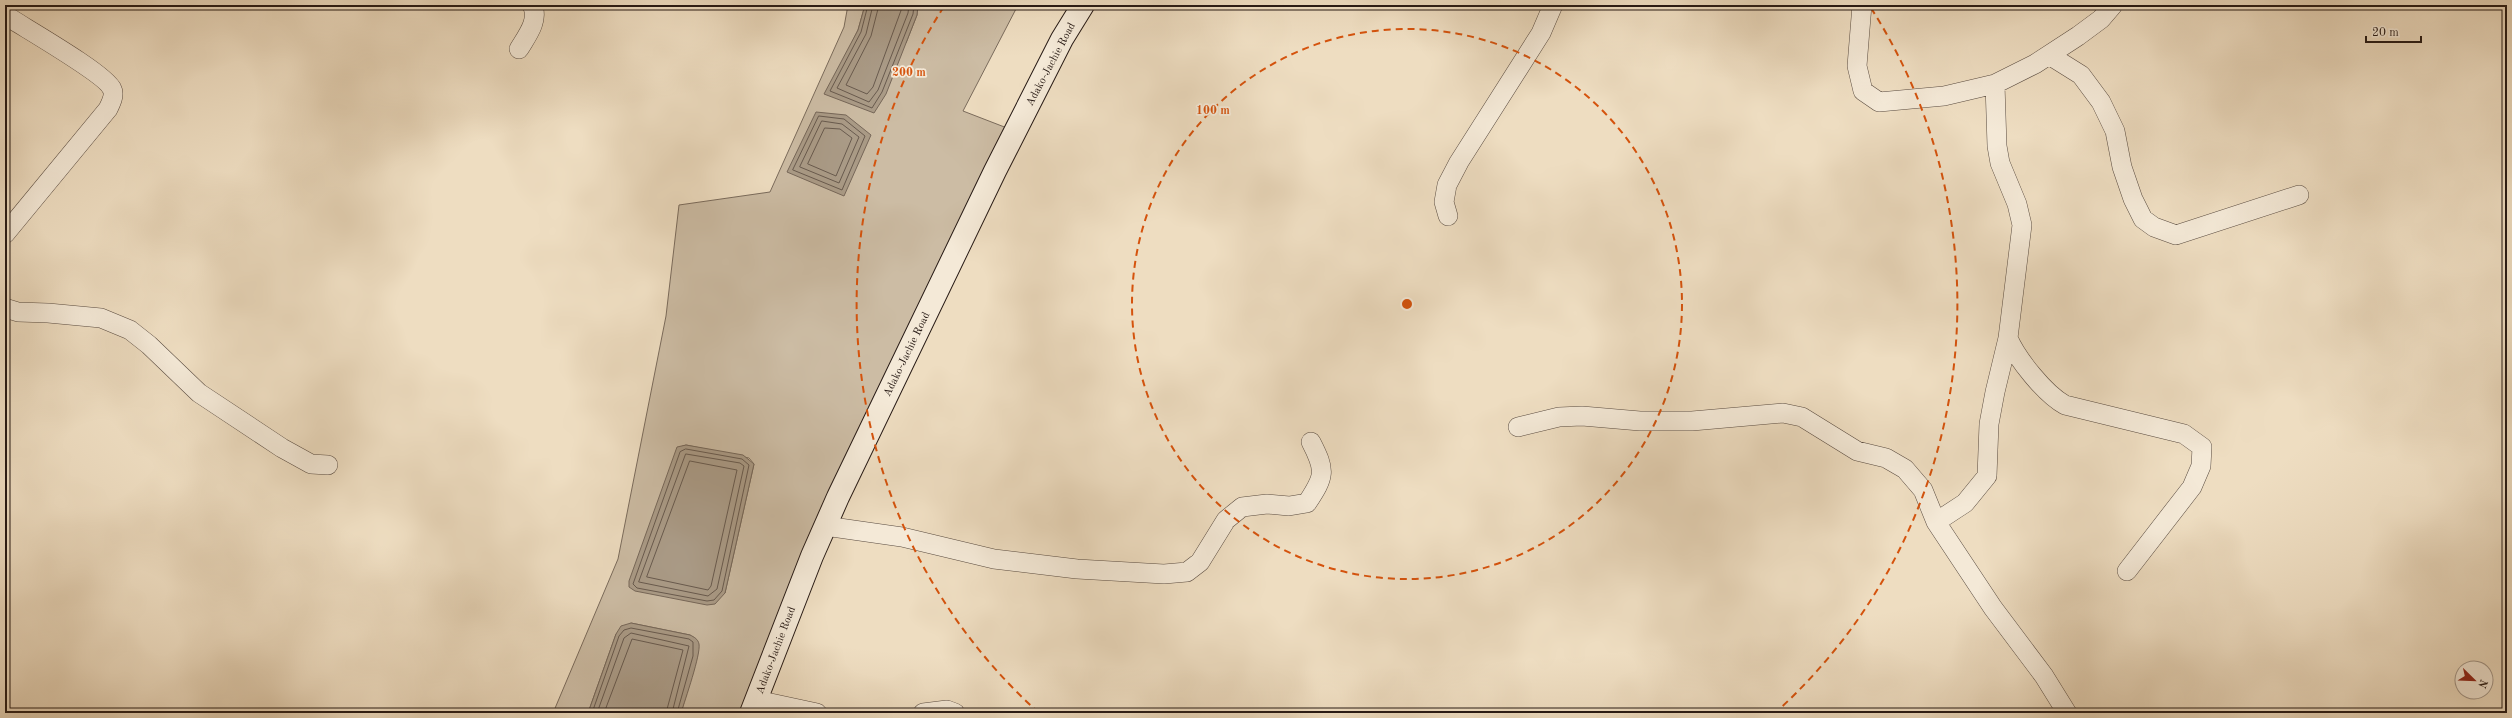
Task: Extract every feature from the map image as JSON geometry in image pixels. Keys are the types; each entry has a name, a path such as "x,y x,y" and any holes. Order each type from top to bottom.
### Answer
{"street":[{"path":"519,50 532,26 534,17 532,5"},
{"name":"Adako-Jachie Road","path":"753,707 825,526 903,358 1062,39 1083,5"},
{"path":"1448,216 1444,202 1447,185 1459,162 1541,33 1553,5"},
{"path":"1862,5 1857,66 1864,91 1879,102 1944,96 1996,84 2048,55 2101,19 2113,5"},
{"path":"5,15 94,71 112,88 113,93 108,109 5,234"},
{"path":"2048,55 2081,75 2101,102 2119,143 2122,167 2133,199 2143,219 2154,227 2176,235 2298,195"},
{"path":"1936,522 1965,503 1987,476 1989,424 2008,338 2022,225 2017,204 2000,163 1998,152 1996,84"},
{"path":"5,308 18,312 101,318 130,330 150,345 204,397 282,448 311,464 328,465"},
{"path":"2008,338 2014,351 2054,399 2065,405 2184,434 2202,447 2201,466 2192,487 2127,571"},
{"path":"1518,427 1559,417 1582,416 1640,421 1692,421 1783,412 1802,417 1856,451 1886,458 1904,469 1923,490 1936,522 1993,608 2044,676 2067,713"},
{"path":"825,526 902,537 977,556 1038,566 1164,574 1186,572 1200,562 1226,520 1242,507 1267,504 1289,506 1307,503 1321,482 1321,461 1311,442"},
{"path":"753,707 817,713"},
{"path":"923,713 947,710 955,713"}],"shaded area":[{"path":"848,5 865,5 858,30 845,57 906,43 917,15 918,5 1017,7 963,111 1007,128 742,713 681,713 697,657 696,639 690,635 631,623 616,634 588,713 553,713 618,559 666,316 679,205 770,192 844,27","holes":["686,445 749,458 754,464 725,593 677,448"]}],"water":[{"path":"865,5 918,5 917,15 886,94 874,113 824,94 858,30"},
{"path":"816,112 846,115 871,135 844,196 787,172"},
{"path":"686,445 743,455 754,464 725,593 715,604 707,605 635,591 629,587 629,581 677,447"},
{"path":"631,623 690,635 698,641 698,657 681,713 588,713 616,634 621,626"}]}
